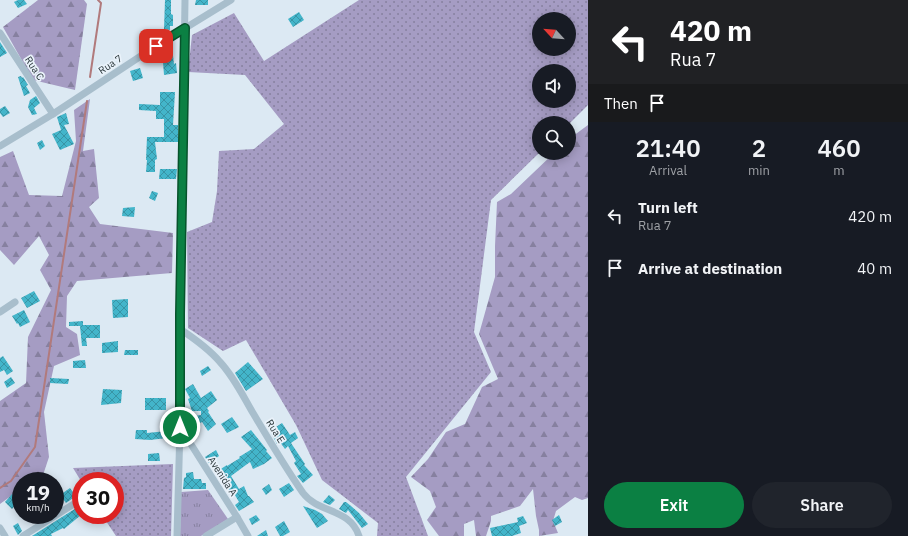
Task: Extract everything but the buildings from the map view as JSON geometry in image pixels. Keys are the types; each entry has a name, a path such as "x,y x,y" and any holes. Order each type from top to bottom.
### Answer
{"street":[{"path":"177,536 180,427 185,0"},
{"name":"Rua 7","path":"0,146 231,0"},
{"name":"Rua C","path":"0,33 52,114"},
{"path":"0,312 15,302"},
{"name":"Rua E","path":"180,330 204,346 220,362 230,375 304,494 322,507 346,518 357,529 359,536"},
{"name":"Avenida A","path":"180,427 248,536"},
{"path":"23,536 72,506"},
{"path":"206,536 237,517"},
{"path":"0,528 5,536"}],"green space":[{"path":"38,0 84,0 87,4 75,90 33,80 3,27"},
{"path":"359,0 588,0 588,105 576,117 532,116 532,160 491,200 474,332 491,372 406,477 428,536 377,536 378,523 322,480 296,425 246,340 223,351 188,328 187,232 212,222 217,191 219,151 254,149 284,124 245,75 188,72 192,35 234,13 264,61"},
{"path":"90,99 83,151 94,149 99,198 89,207 100,224 173,233 172,273 77,281 67,296 66,327 77,334 80,355 54,366 44,412 49,457 44,472 12,472 12,495 0,504 0,401 26,383 28,337 51,290 40,270 49,255 39,236 14,265 0,250 0,157 13,151 29,195 62,196 76,141 74,110"},
{"path":"588,125 588,498 582,500 575,497 556,511 553,521 558,533 539,536 533,489 520,506 491,516 491,521 486,536 476,536 474,520 464,524 464,536 439,536 427,520 436,507 430,491 411,477 428,459 446,432 465,424 482,387 498,379 479,334 495,277 497,202 511,194 547,160 576,160 576,134"},
{"path":"173,464 171,536 116,536 108,524 124,524 124,472 75,472 73,468"},
{"path":"208,490 228,519 201,536 180,536 181,492"}],"waterway":[{"path":"90,77 101,3 98,0"},
{"path":"0,488 11,481 35,447 87,101"}],"route":[{"path":"156,46 185,28 180,314 180,427"}]}
